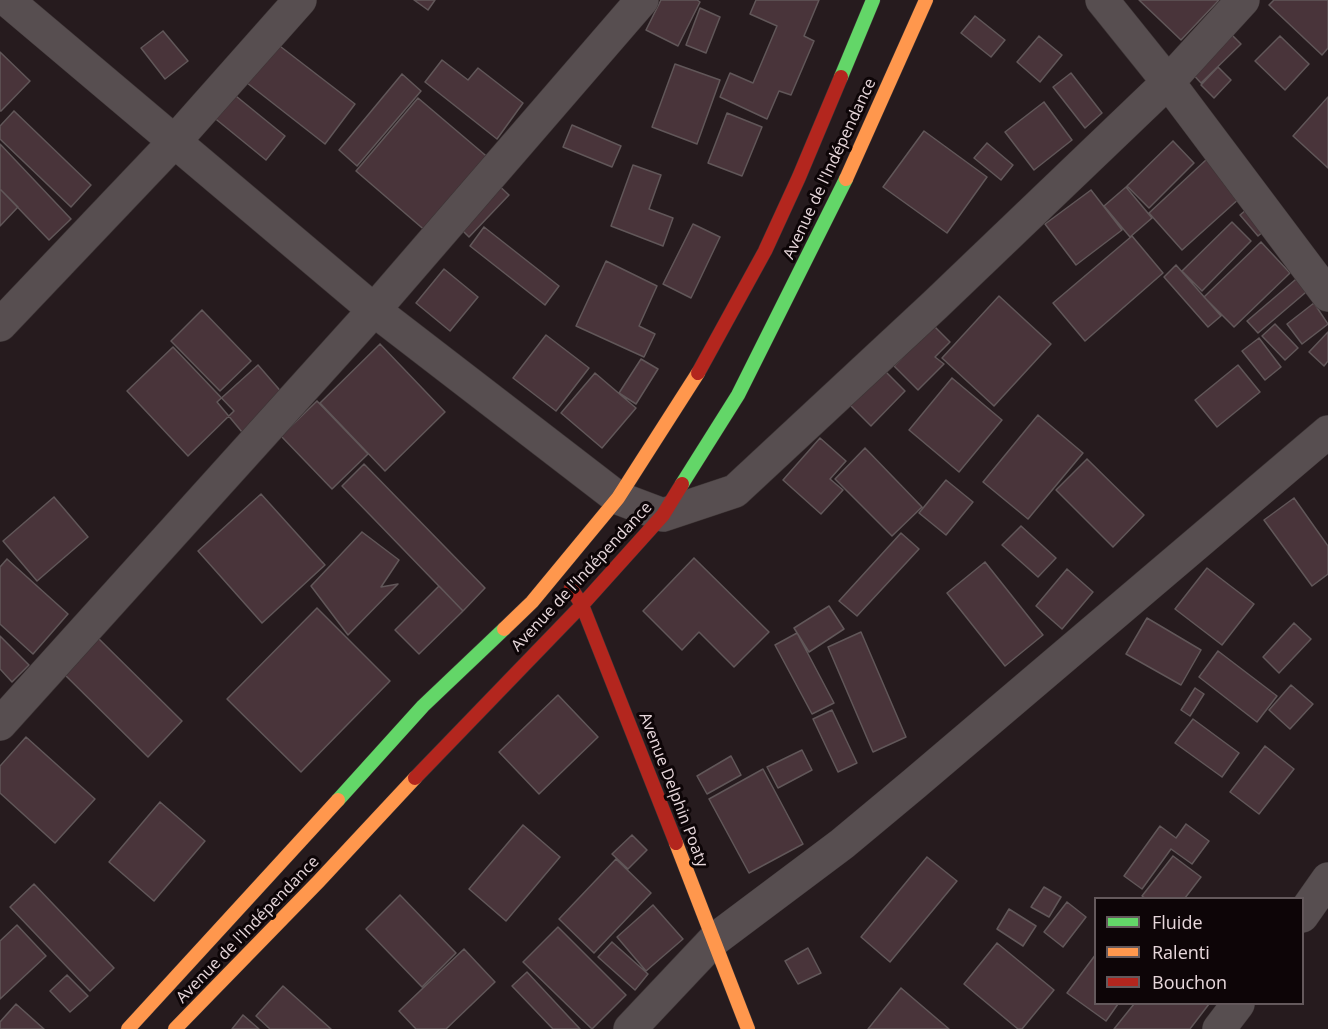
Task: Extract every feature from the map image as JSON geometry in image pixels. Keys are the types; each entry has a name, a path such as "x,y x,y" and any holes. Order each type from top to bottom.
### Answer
{"street":[{"path":"7,0 374,310 618,498 663,514 735,491 935,305 1168,82 1243,0"},
{"path":"0,326 174,141 300,0"},
{"path":"0,723 374,310 642,0"},
{"name":"Avenue de l'Indépendance","path":"128,1029 423,706 531,602 618,498 704,364 765,251 799,177 873,0"},
{"name":"Avenue de l'Indépendance","path":"176,1029 319,881 473,716 582,605 663,514 749,375 832,210 926,0"},
{"path":"1102,0 1168,82 1328,295"},
{"path":"630,1029 714,940 842,844 1328,432"},
{"name":"Avenue Delphin Poaty","path":"558,568 582,605 748,1029"},
{"path":"1304,913 1328,879"},
{"path":"1219,1029 1237,1005"}],"building":[{"path":"414,0 435,0 428,10"},
{"path":"661,0 697,0 700,2 678,46 646,30"},
{"path":"756,0 819,0 804,36 814,41 791,95 779,91 767,119 720,97 730,73 753,83 777,26 750,14"},
{"path":"1139,0 1219,0 1181,40"},
{"path":"1274,0 1328,0 1328,48 1322,55 1269,5"},
{"path":"700,8 720,17 706,53 686,45"},
{"path":"975,16 1005,40 991,57 961,33"},
{"path":"163,31 188,61 165,79 141,48"},
{"path":"1228,31 1241,44 1201,83 1188,69"},
{"path":"1039,36 1062,55 1040,82 1017,62"},
{"path":"1280,36 1309,64 1285,90 1255,61"},
{"path":"272,40 355,104 325,144 242,79"},
{"path":"0,52 30,81 1,111 0,111"},
{"path":"442,60 468,80 478,68 523,103 497,139 425,82"},
{"path":"675,64 720,80 697,144 652,127"},
{"path":"1218,67 1231,80 1214,98 1201,85"},
{"path":"1071,73 1102,113 1085,128 1053,87"},
{"path":"402,74 421,91 357,166 339,150"},
{"path":"231,92 285,136 266,160 212,116"},
{"path":"1328,97 1328,168 1293,136"},
{"path":"418,98 491,160 428,233 356,171"},
{"path":"1044,102 1072,140 1034,170 1005,132"},
{"path":"14,111 91,185 71,207 0,139 0,126"},
{"path":"727,113 762,127 742,176 708,163"},
{"path":"572,125 621,146 612,167 563,147"},
{"path":"924,131 987,177 947,233 883,187"},
{"path":"1173,141 1194,163 1149,208 1127,186"},
{"path":"987,143 1013,165 1001,180 974,158"},
{"path":"0,144 71,219 49,240 0,189"},
{"path":"1207,159 1241,197 1182,250 1149,213"},
{"path":"633,165 661,175 649,209 673,218 663,246 611,226"},
{"path":"495,182 509,195 469,237 456,224"},
{"path":"1126,187 1152,218 1130,237 1104,206"},
{"path":"0,189 18,207 0,226"},
{"path":"1091,190 1122,230 1076,265 1045,224"},
{"path":"1253,204 1271,225 1258,236 1240,215"},
{"path":"1232,222 1251,241 1202,291 1182,271"},
{"path":"693,224 720,237 691,298 663,284"},
{"path":"484,227 559,286 545,305 470,246"},
{"path":"1132,236 1163,273 1085,341 1053,303"},
{"path":"1261,242 1290,273 1234,327 1204,297"},
{"path":"606,261 657,286 639,326 655,334 644,357 576,326"},
{"path":"1176,265 1221,316 1208,327 1164,277"},
{"path":"444,269 478,297 450,331 416,303"},
{"path":"1302,274 1312,287 1258,333 1247,321"},
{"path":"999,296 1051,344 994,406 942,358"},
{"path":"1314,303 1328,324 1302,344 1287,324"},
{"path":"202,310 251,361 220,391 171,341"},
{"path":"1275,324 1298,348 1285,360 1262,336"},
{"path":"933,325 950,342 935,357 944,364 918,390 894,366"},
{"path":"1328,332 1328,361 1324,366 1309,352"},
{"path":"546,335 589,368 556,411 513,378"},
{"path":"1259,338 1281,367 1265,380 1242,351"},
{"path":"380,344 445,412 385,471 320,403"},
{"path":"173,347 234,411 188,456 127,391"},
{"path":"641,359 658,369 636,404 619,393"},
{"path":"258,365 284,395 242,432 217,402"},
{"path":"1238,365 1260,392 1217,427 1195,400"},
{"path":"882,368 905,391 871,426 847,402"},
{"path":"595,373 636,408 602,448 561,413"},
{"path":"952,378 1002,420 959,472 909,430"},
{"path":"317,401 368,454 332,489 281,436"},
{"path":"1038,415 1083,453 1028,519 983,482"},
{"path":"820,438 846,461 830,479 843,490 821,514 783,480"},
{"path":"865,448 922,507 892,536 835,479"},
{"path":"1087,459 1144,515 1113,547 1056,490"},
{"path":"364,464 485,588 463,611 342,486"},
{"path":"946,480 973,502 946,535 919,513"},
{"path":"261,494 325,565 262,623 198,551"},
{"path":"54,497 88,537 37,581 3,541"},
{"path":"1294,498 1328,546 1328,574 1312,586 1264,520"},
{"path":"1021,526 1056,558 1038,577 1002,545"},
{"path":"362,532 399,560 381,587 398,584 348,635 311,586"},
{"path":"901,533 919,549 857,616 839,601"},
{"path":"694,558 769,632 734,667 699,632 682,650 643,611"},
{"path":"7,559 68,614 33,654 0,624 0,567"},
{"path":"985,562 1043,635 1005,666 947,593"},
{"path":"1207,568 1254,604 1222,645 1175,609"},
{"path":"1067,569 1093,592 1062,629 1036,606"},
{"path":"439,586 463,611 419,654 395,630"},
{"path":"829,606 844,629 809,652 794,628"},
{"path":"317,608 390,681 301,772 227,699"},
{"path":"1147,618 1201,650 1181,685 1126,654"},
{"path":"1294,623 1311,639 1279,673 1263,657"},
{"path":"861,632 906,737 873,752 828,647"},
{"path":"797,633 834,703 812,714 775,645"},
{"path":"0,636 29,665 12,682 0,669"},
{"path":"97,637 182,721 148,757 62,672"},
{"path":"1218,651 1277,696 1257,722 1199,677"},
{"path":"1291,685 1313,704 1290,729 1269,710"},
{"path":"1195,688 1204,694 1190,716 1181,710"},
{"path":"558,695 598,737 539,794 499,752"},
{"path":"832,710 857,763 838,772 813,719"},
{"path":"1193,719 1239,753 1222,777 1175,743"},
{"path":"26,737 95,799 55,843 0,793 0,766"},
{"path":"1265,746 1294,769 1259,814 1230,792"},
{"path":"802,750 812,770 778,788 767,767"},
{"path":"731,756 741,775 707,794 697,776"},
{"path":"763,769 803,844 749,873 709,799"},
{"path":"160,802 205,841 154,901 109,862"},
{"path":"1186,824 1209,841 1192,864 1171,849 1142,889 1124,876 1160,826 1176,838"},
{"path":"523,825 560,857 506,921 469,889"},
{"path":"632,835 647,850 628,869 612,854"},
{"path":"1173,856 1201,877 1186,897 1142,896"},
{"path":"927,857 957,881 890,962 861,937"},
{"path":"616,859 651,893 594,953 559,919"},
{"path":"34,884 114,968 90,991 10,907"},
{"path":"1044,887 1061,897 1049,917 1031,907"},
{"path":"400,895 456,953 422,987 366,929"},
{"path":"1067,902 1086,917 1063,947 1044,932"},
{"path":"653,905 683,939 646,971 617,937"},
{"path":"1009,909 1036,926 1023,946 997,929"},
{"path":"17,925 46,956 0,999 0,941"},
{"path":"558,927 626,995 592,1029 523,962"},
{"path":"612,942 648,974 635,990 598,957"},
{"path":"997,943 1054,990 1022,1029 1018,1029 964,984"},
{"path":"808,948 821,973 798,984 785,961"},
{"path":"464,949 495,982 446,1029 416,1029 399,1011"},
{"path":"1094,957 1094,1005 1117,1005 1106,1021 1067,993"},
{"path":"527,972 580,1029 553,1029 512,986"},
{"path":"67,975 88,996 70,1012 50,991"},
{"path":"283,986 331,1029 270,1029 256,1016"},
{"path":"901,988 949,1029 868,1029"},
{"path":"16,1004 44,1029 0,1029 0,1022"},
{"path":"1133,1005 1208,1005 1190,1029 1114,1029"},
{"path":"243,1015 259,1029 232,1029"}],"traffic: fast":[{"path":"841,77 873,0"},
{"path":"682,484 738,395 846,179"},
{"path":"338,800 423,706 504,629"}],"traffic: slow":[{"path":"846,179 926,0"},
{"path":"504,629 532,602 618,498 698,373"},
{"path":"175,1029 415,778"},
{"path":"128,1029 338,800"},
{"path":"676,843 748,1029"}],"traffic: jam":[{"path":"698,373 765,251 841,77"},
{"path":"415,778 582,605 663,515 682,484"},
{"path":"571,588 582,605 676,843"}]}
